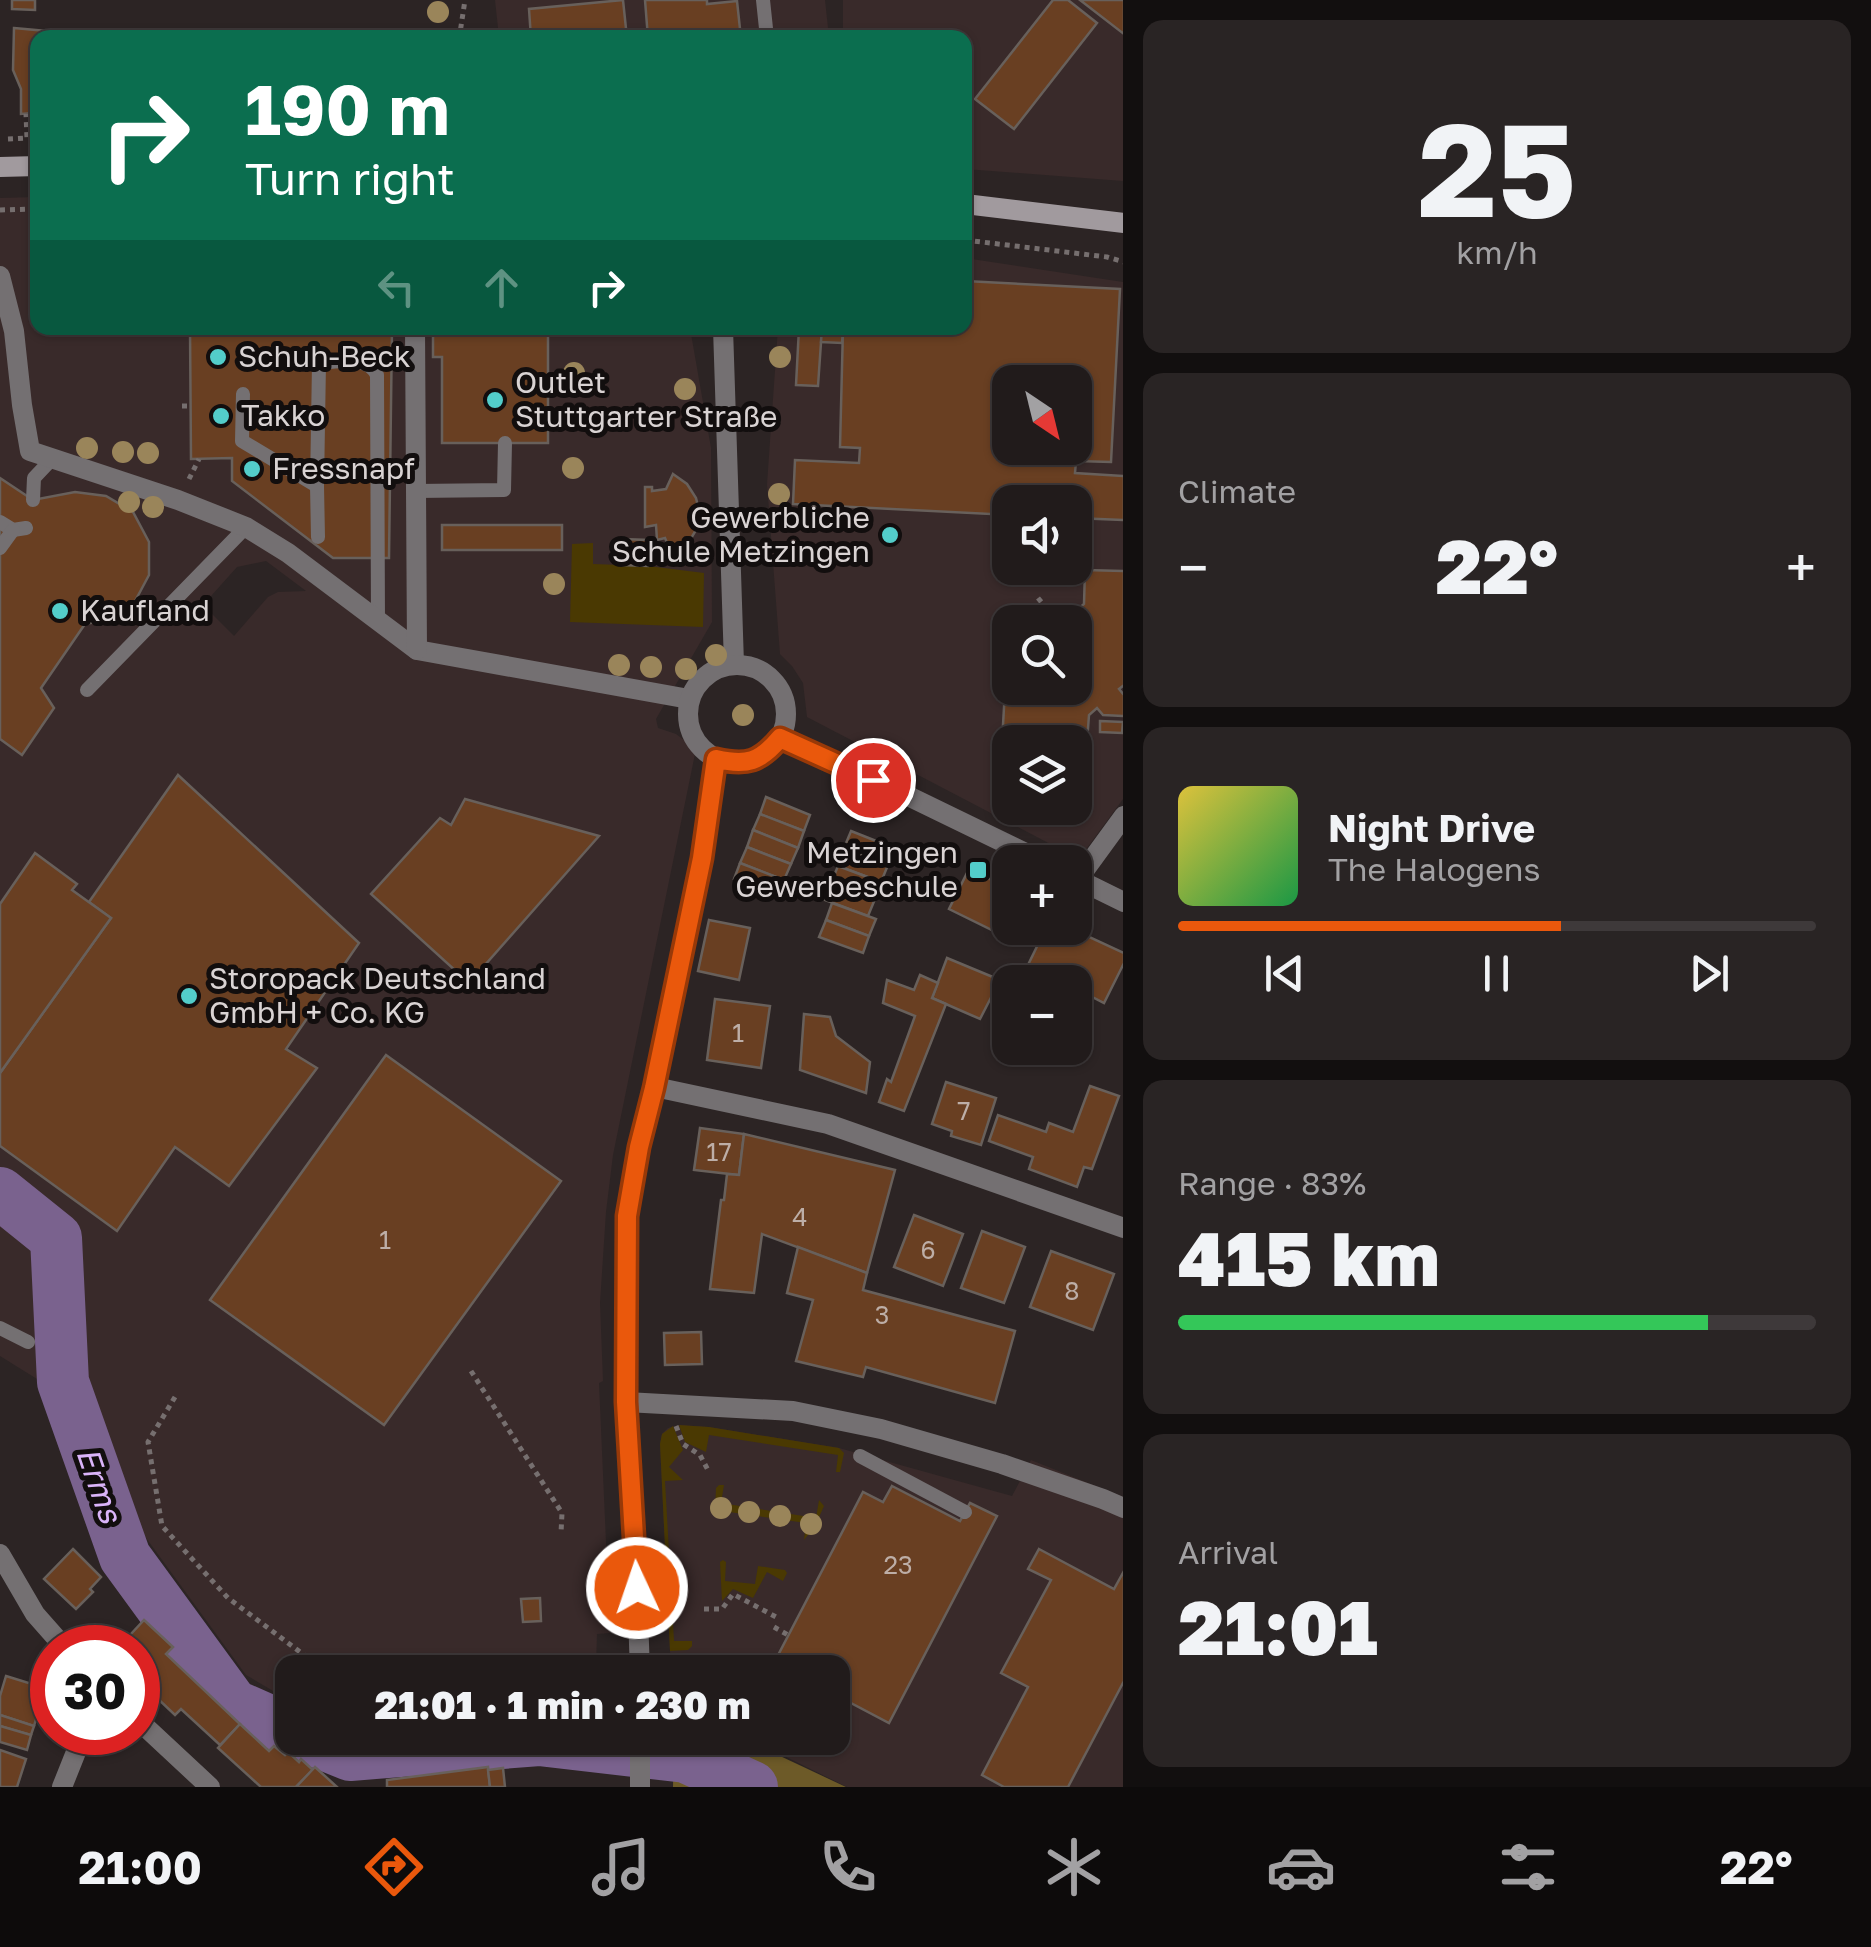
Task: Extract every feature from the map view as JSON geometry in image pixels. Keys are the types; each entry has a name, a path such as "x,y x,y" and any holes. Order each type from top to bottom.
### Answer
{"main road":[{"path":"0,167 30,166"},
{"path":"972,205 1123,223"}],"street":[{"path":"0,276 14,330 30,451 246,527 417,650 689,699"},
{"path":"415,335 417,650"},
{"path":"721,335 734,664"},
{"path":"734,664 765,673 777,685 785,704 786,721 780,738 767,753 736,764 716,759 697,744 688,724 689,699 697,684 709,672 734,664"},
{"path":"780,738 1009,845"},
{"path":"639,1655 626,1402 627,1216 702,858 716,759"},
{"path":"1092,858 1123,817"},
{"path":"1092,887 1123,902"},
{"path":"654,1088 828,1124 1123,1228"},
{"path":"626,1402 793,1411 881,1429 1002,1464 1123,1508"},
{"path":"0,1554 45,1625"},
{"path":"160,1740 210,1787"},
{"path":"62,1787 75,1755"},
{"path":"640,1755 640,1787"}],"lane":[{"path":"763,0 766,30"},
{"path":"318,537 320,362 364,362 377,375 378,620"},
{"path":"243,394 242,442 316,486"},
{"path":"416,491 504,490 505,443"},
{"path":"32,500 34,478 50,460"},
{"path":"0,548 13,526"},
{"path":"87,690 246,527"},
{"path":"0,1328 28,1342"},
{"path":"860,1456 965,1512"}],"path":[{"path":"460,30 465,0"},
{"path":"8,139 27,138 26,114"},
{"path":"0,210 30,208"},
{"path":"972,241 1123,262"},
{"path":"182,406 191,406"},
{"path":"1038,598 1044,605"},
{"path":"471,1372 562,1513 561,1533"},
{"path":"175,1397 148,1442 162,1526 228,1598 304,1655"},
{"path":"672,1404 672,1416 683,1444 700,1455 709,1472"},
{"path":"704,1609 722,1609 733,1594 778,1618"},
{"path":"774,1627 788,1635"}],"shaded area":[{"path":"495,0 825,0 828,30 498,30"},
{"path":"843,0 1123,0 1123,181 972,170 972,30 843,30"},
{"path":"30,197 30,335 691,335 711,448 712,622 656,719 658,728 676,734 695,754 613,1155 606,1212 600,1303 603,1381 599,1383 610,1633 597,1634 596,1655 275,1655 275,1692 246,1675 141,1531 103,1420 0,1356 0,198","holes":["266,561 306,591 278,592 268,597 234,636 203,605 237,567"]},
{"name":"Gewerbliche Schule Metzingen","path":"972,259 1123,282 1123,799 1089,845 1052,845 1014,825 1092,825 1092,725 992,725 992,814 807,717 803,683 780,654 767,484 778,335 972,335"},
{"path":"593,543 593,564 704,573 703,627 570,622 572,544"},
{"path":"679,1425 839,1448 844,1453 840,1472 836,1472 838,1455 709,1435 706,1452 685,1442"},
{"path":"673,1426 683,1450 669,1467 683,1480 665,1481 674,1641 692,1641 692,1646 688,1650 670,1651 660,1444 662,1434"},
{"path":"709,1427 839,1448 1012,1496 1031,1460 1123,1497 1123,1787 847,1787 782,1755 850,1755 850,1655 670,1655 660,1444 668,1428"},
{"path":"719,1485 724,1485 721,1503 816,1518 819,1500 824,1506 804,1540 806,1523 715,1510"},
{"path":"723,1560 725,1581 755,1584 758,1566 787,1573 783,1581 767,1572 753,1598 733,1589 722,1601"},
{"path":"674,1755 778,1755 846,1787 673,1787"}],"building":[{"path":"12,0 35,0 35,10 12,9"},
{"path":"623,0 626,30 530,30 529,9"},
{"path":"645,0 707,0 707,4 737,1 740,30 647,30"},
{"path":"1053,0 1068,0 1097,23 1014,129 975,99"},
{"path":"1080,0 1123,0 1123,33"},
{"path":"14,28 35,30 30,30 30,113 21,114 21,89 13,70"},
{"path":"972,281 1120,289 1111,462 1092,461 1092,365 992,365 992,465 1076,465 1075,473 1123,476 1123,520 1092,519 1092,485 992,485 992,514 793,504 795,460 859,463 860,448 840,447 843,335 972,335"},
{"path":"190,335 392,335 389,558 333,558 232,481 232,458 191,459"},
{"name":"Outlet Stuttgarter Straße","path":"433,335 548,335 548,443 442,443 442,357 433,357"},
{"path":"799,335 822,335 818,386 796,385"},
{"path":"822,335 843,335 842,343 821,342"},
{"path":"673,474 687,484 700,515 687,545 672,555 665,538 657,540 656,525 645,527 645,487 652,487 652,491 666,489"},
{"name":"Kaufland","path":"0,478 33,500 75,492 106,496 133,512 149,542 149,575 134,603 107,620 85,624 41,688 54,708 22,755 0,739"},
{"path":"442,525 562,525 562,550 442,550"},
{"path":"622,539 649,540 648,566 621,565"},
{"path":"1092,570 1123,571 1123,686 1119,689 1123,694 1123,716 1103,715 1097,708 1089,715 1088,725 1003,725 1004,705 1092,705 1092,605 1083,605 1085,585 1092,585"},
{"path":"1100,721 1123,722 1122,733 1100,732"},
{"name":"Storopack Deutschland GmbH + Co. KG","path":"178,775 359,943 286,1049 317,1068 229,1186 175,1147 117,1231 0,1146 0,1073 111,918 89,902"},
{"path":"766,797 810,815 804,831 760,814"},
{"path":"465,799 599,836 469,983 371,894 440,818 451,825"},
{"path":"760,814 804,831 798,848 753,830"},
{"path":"753,830 798,848 791,864 747,847"},
{"path":"851,831 894,848 888,865 844,848"},
{"path":"747,847 791,864 784,880 740,863"},
{"path":"844,848 888,865 881,882 838,866"},
{"path":"35,853 77,884 72,890 111,918 0,1073 0,904"},
{"path":"740,863 784,880 778,897 734,879"},
{"path":"838,866 881,882 875,899 831,883"},
{"path":"969,869 992,880 992,930 949,909"},
{"path":"831,883 875,899 868,916 825,900"},
{"path":"832,903 876,919 869,936 826,920"},
{"path":"709,920 750,928 739,980 698,971"},
{"path":"826,920 869,936 863,953 819,937"},
{"path":"1092,938 1123,953 1123,965 1104,1003 1092,997 1092,965 1028,965 1038,945 1092,945"},
{"path":"947,958 992,977 992,996 980,1019 932,998"},
{"path":"920,975 938,983 932,998 946,1004 904,1111 879,1102 887,1079 891,1082 915,1016 883,1003 887,980 914,990"},
{"path":"715,999 770,1006 761,1068 707,1060"},
{"path":"804,1014 830,1017 836,1036 870,1062 866,1093 800,1070"},
{"path":"386,1055 561,1181 384,1425 210,1300"},
{"path":"946,1082 996,1098 981,1145 951,1136 952,1131 932,1124"},
{"path":"1090,1086 1119,1096 1092,1169 1084,1167 1077,1187 1029,1169 1033,1157 989,1141 998,1115 1046,1132 1049,1123 1073,1132"},
{"path":"700,1128 744,1134 739,1175 694,1170"},
{"path":"744,1134 895,1170 867,1273 762,1234 754,1293 710,1289 721,1200 727,1174 739,1175"},
{"path":"914,1215 963,1234 943,1286 894,1267"},
{"path":"982,1231 1025,1247 1004,1303 961,1288"},
{"path":"798,1247 867,1273 863,1290 1015,1331 995,1403 866,1367 863,1377 796,1361 813,1300 787,1293"},
{"path":"1051,1251 1114,1274 1093,1330 1030,1307"},
{"path":"701,1332 702,1364 665,1365 664,1333"},
{"path":"892,1486 960,1521 970,1503 997,1516 889,1723 850,1702 850,1655 778,1655 863,1492 883,1502"},
{"path":"73,1549 101,1577 76,1609 44,1579"},
{"path":"1039,1549 1114,1589 1123,1573 1123,1683 1068,1787 1004,1787 982,1775 1028,1687 1001,1673 1051,1580 1028,1569"},
{"path":"540,1598 541,1621 523,1622 521,1599"},
{"path":"160,1635 173,1647 166,1654 240,1724 220,1745 181,1709 175,1715 160,1701"},
{"path":"6,1676 30,1683 30,1725 0,1715"},
{"path":"0,1715 30,1725 30,1735 0,1726"},
{"path":"240,1724 269,1751 275,1747 275,1755 291,1755 313,1770 296,1787 261,1787 218,1748"},
{"path":"0,1726 30,1735 27,1750 0,1742"},
{"path":"0,1750 26,1759 17,1787 0,1787"},
{"path":"315,1767 337,1787 296,1787"},
{"path":"488,1767 490,1787 387,1787 387,1780"},
{"path":"503,1768 505,1787 490,1787 488,1770"}],"waterway":[{"name":"Erms","path":"0,1193 56,1238 63,1382 125,1557 233,1705 275,1724"},
{"name":"Erms","path":"669,1755 686,1757 752,1787"}],"place":[{"name":"Schuh-Beck","path":"218,357"},
{"name":"Outlet Stuttgarter Straße","path":"495,400"},
{"name":"Takko","path":"221,416"},
{"name":"Fressnapf","path":"252,469"},
{"name":"Gewerbliche Schule Metzingen","path":"890,535"},
{"name":"Kaufland","path":"60,611"},
{"name":"Metzingen Gewerbeschule","path":"978,870"},
{"name":"Storopack Deutschland GmbH + Co. KG","path":"189,996"}],"route":[{"path":"637,1588 626,1402 627,1216 702,858 716,759 736,764 751,761 767,753 780,738 873,780"}]}
